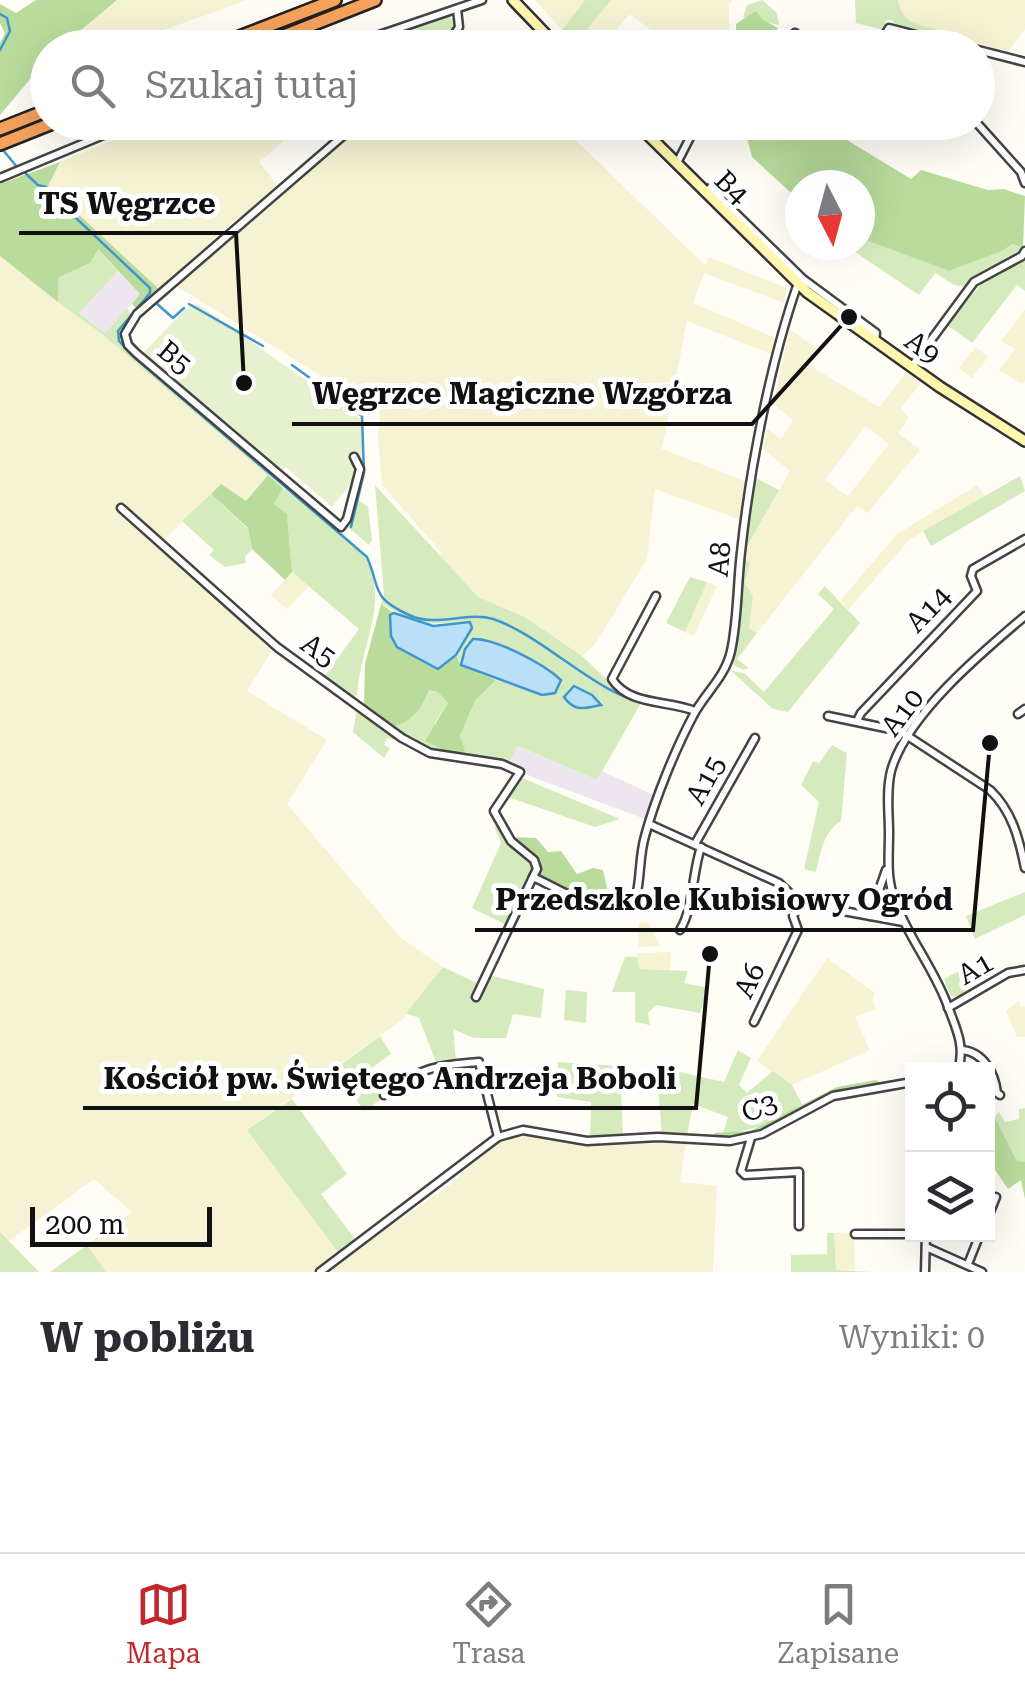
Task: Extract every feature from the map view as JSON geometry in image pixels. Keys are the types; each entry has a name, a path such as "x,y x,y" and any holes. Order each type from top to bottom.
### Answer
{"highway":[{"path":"258,30 335,0"},
{"path":"299,30 375,0"},
{"path":"0,129 30,117"},
{"path":"0,144 30,132"}],"street":[{"path":"396,30 482,0"},
{"path":"513,0 542,30"},
{"path":"457,10 457,30"},
{"path":"995,54 1025,62"},
{"path":"0,178 92,140"},
{"name":"B5","path":"338,140 166,287 130,321 125,334 126,342 136,353 341,527 360,469 354,458"},
{"name":"B4","path":"653,140 798,283"},
{"path":"677,164 689,140"},
{"path":"992,140 1021,172 1025,183"},
{"path":"705,193 710,188 803,278 876,334 875,340"},
{"path":"912,366 974,282 1022,256 1025,250"},
{"name":"A9","path":"798,283 1025,441"},
{"name":"A8","path":"533,877 605,908 626,905 636,897 649,824 694,710 728,662 753,472 784,328 798,283"},
{"name":"A5","path":"122,508 277,647 402,738 430,753 502,764 520,772 494,811 511,841 534,860 537,868 533,877"},
{"name":"A14","path":"857,721 860,713 977,592 971,576 974,569 1025,539"},
{"path":"656,596 612,679 627,695 640,700 660,700 694,710"},
{"name":"A10","path":"962,1050 927,959 903,922 894,897 887,869 890,778 907,734 991,645 1025,616"},
{"path":"828,716 907,734 1002,801 1013,823 1025,868"},
{"name":"A15","path":"680,930 686,920 698,846 755,738"},
{"path":"649,824 778,884 800,903 903,922"},
{"name":"A10","path":"870,916 887,869"},
{"path":"476,998 533,877"},
{"path":"875,902 884,895 894,897"},
{"name":"A6","path":"754,1022 798,930 793,916 800,903"},
{"name":"A1","path":"948,1008 1008,973 1025,970"},
{"path":"960,1062 962,1050 971,1051 995,1074 1000,1095"},
{"path":"320,1272 498,1137 480,1062 442,1064 414,1073 384,1095"},
{"name":"C3","path":"498,1137 523,1130 587,1141 730,1141 751,1138 833,1096 905,1083"},
{"path":"751,1138 741,1171 745,1175 799,1172 799,1226"},
{"path":"855,1234 905,1234"},
{"path":"926,1242 926,1272"},
{"path":"968,1264 977,1242"},
{"path":"926,1246 982,1272"}],"shaded area":[{"path":"117,0 248,0 164,30 82,30"},
{"path":"535,0 585,0 562,30"},
{"path":"611,0 733,0 729,4 729,30 651,30 629,14 616,30 587,30"},
{"path":"898,0 1025,0 1025,29 1007,53 995,50 995,30 939,30 910,23 901,13"},
{"path":"113,140 285,140 259,162 279,187 232,223 159,289 72,213 48,185 60,162"},
{"path":"347,140 576,140 705,265 709,257 787,288 784,303 704,273 693,303 778,339 773,355 687,321 662,449 747,482 741,520 655,489 647,559 594,646 582,656 525,617 478,597 439,556 442,553 382,485 380,414 177,286"},
{"path":"0,256 270,472 246,501 221,485 157,546 273,649 247,691 327,740 287,804 400,937 443,967 403,1019 247,1130 340,1255 315,1272 106,1272 87,1245 132,1212 94,1179 9,1241 0,1232"},
{"path":"118,271 141,294 105,333 78,312"},
{"path":"1025,309 1022,384 999,370 1015,349 1001,341"},
{"path":"790,329 816,348 807,364 879,407 907,372 920,384 901,408 909,418 898,433 920,450 867,513 857,506 757,633 749,628 753,596 745,583 750,562 745,559 748,545 790,471 763,449 767,429 781,439 793,420 773,404","holes":["865,426 889,444 848,496 825,480"]},
{"path":"976,347 988,357 972,378 959,368"},
{"path":"977,485 985,496 909,540 848,610 841,600 897,534"},
{"path":"292,572 309,586 287,609 271,595"},
{"path":"707,582 717,586 694,636 685,632"},
{"path":"516,746 597,780 602,771 654,795 645,819 530,776 510,762"},
{"path":"639,922 649,923 660,946 638,947"},
{"path":"671,952 670,970 638,969 637,953"},
{"path":"827,958 875,993 872,1001 876,1009 855,1017 870,1050 792,1085 757,1061"},
{"path":"1018,1001 1021,1007 1025,1006 1025,1037 1017,1037 1006,1011"},
{"path":"513,1135 573,1144 686,1143 680,1182 717,1186 713,1272 326,1272 452,1183 498,1142"},
{"path":"854,1232 855,1270 836,1271 834,1233"}],"green space":[{"path":"36,0 117,0 81,30 30,30 30,79 0,115 0,43 5,33 0,23 0,4 16,13"},
{"path":"585,0 611,0 587,30 562,30"},
{"path":"762,0 777,13 779,25 743,17 747,5"},
{"path":"855,0 898,0 907,18 939,30 910,30 896,27 892,20 886,20 884,30 856,23"},
{"path":"756,11 778,28 736,30 736,24"},
{"path":"449,17 455,22 453,30 413,30"},
{"path":"748,140 847,140 911,179 921,170 988,190 1004,189 1025,196 1023,248 1013,244 949,271 875,244 875,170 785,170 785,187 752,157"},
{"path":"60,162 48,186 72,213 77,213 159,289 138,310 132,304 140,294 98,249 90,263 58,278 58,302 0,256 0,184"},
{"path":"875,244 949,271 1013,244 1023,248 1021,254 967,287 954,285 935,273 919,295 867,260 875,260"},
{"path":"97,248 118,271 79,313 105,333 127,309 132,315 124,338 132,353 270,472 268,475 103,335 58,302 58,278 90,263"},
{"path":"1025,260 1025,291 1017,285 972,343 947,325 982,283"},
{"path":"191,304 199,305 361,419 363,468 332,507 286,467 280,472 142,354"},
{"path":"268,475 283,488 274,504 287,514 292,572 285,580 252,549 248,528 211,494 221,484 246,501"},
{"path":"1020,476 1025,491 931,546 923,531"},
{"path":"756,478 779,490 748,545 745,559 750,562 745,583 753,596 749,628 757,633 737,659 749,668 744,670 732,660 740,620 742,566"},
{"path":"375,485 478,597 525,617 582,656 626,698 641,703 597,780 517,746 510,762 463,757 420,744 392,727 415,714 429,689 448,703 434,724 460,736 475,701 496,680 542,694 557,676 526,656 491,644 467,645 461,664 456,655 470,622 421,624 381,604 384,594"},
{"path":"283,488 350,540 370,568 375,603 357,695 324,677 359,629 292,572 287,514 274,504"},
{"path":"211,494 248,529 252,549 245,557 246,563 225,567 209,555 214,550 182,521"},
{"path":"357,499 368,507 372,540 369,545 348,527"},
{"path":"690,577 707,582 685,632 666,623"},
{"path":"825,586 860,623 788,712 773,709 730,670 745,674 764,692 834,609 818,594"},
{"path":"381,604 394,613 390,615 393,640 400,649 430,666 441,667 456,655 461,665 496,680 475,701 460,736 465,750 457,757 425,741 448,703 438,692 429,690 415,714 392,727 364,706 365,664"},
{"path":"357,709 396,737 387,738 384,745 390,748 384,758 353,732"},
{"path":"832,745 847,753 841,821 826,837 816,872 804,869 819,802 801,785 813,761 819,763"},
{"path":"522,778 620,819 595,827 505,796"},
{"path":"499,823 533,870 506,925 472,908 501,843 494,826"},
{"path":"512,837 536,838 548,852 561,851 577,874 593,868 603,870 611,906 536,876 539,867"},
{"path":"1025,892 1025,915 975,939 966,916"},
{"path":"625,957 637,957 639,969 688,971 684,983 709,988 700,1013 656,1005 648,1013 650,1025 635,1022 635,992 612,992"},
{"path":"977,961 986,981 961,997 951,996 944,979"},
{"path":"443,967 479,984 473,998 489,975 544,989 541,1018 513,1014 506,1038 474,1038 453,1029 456,1061 436,1062 419,1018 406,1013"},
{"path":"566,990 587,992 586,1023 564,1020"},
{"path":"380,1036 391,1054 370,1069 386,1091 383,1098 364,1111 335,1069"},
{"path":"738,1050 751,1058 739,1085 747,1093 773,1071 792,1085 802,1104 755,1128 723,1133 728,1117 693,1104 687,1135 662,1134 657,1077 662,1068 724,1082"},
{"path":"558,1062 620,1066 623,1138 590,1138 591,1102 557,1097"},
{"path":"876,1080 881,1083 826,1095 760,1130 714,1137 714,1133 750,1131 837,1087"},
{"path":"292,1099 347,1174 321,1194 357,1242 340,1255 247,1130"},
{"path":"1025,1108 1025,1162 1017,1161 995,1117 999,1112 1005,1122 1019,1119 1019,1109"},
{"path":"995,1117 1017,1161 1025,1162 1025,1199 1021,1180 1008,1189 995,1170"},
{"path":"0,1232 39,1272 0,1272"},
{"path":"827,1233 834,1233 836,1270 871,1272 791,1272 791,1255 827,1254"},
{"path":"87,1245 106,1272 50,1272"}],"water":[{"path":"390,615 433,626 470,622 472,628 456,655 438,669 397,647 391,636"},
{"path":"473,639 506,647 543,667 561,680 555,693 542,695 461,665 465,649"},
{"path":"574,686 601,705 572,705 564,697"}],"waterway":[{"path":"0,14 7,18 10,31 0,50"},
{"path":"3,150 17,167"},
{"path":"23,171 46,187 50,198 57,198 67,216 76,218 150,288 118,331 119,341 367,557 379,591 388,603 419,619 493,619 532,638 611,690 649,703"},
{"path":"156,303 173,318 184,308"},
{"path":"189,304 263,346"},
{"path":"292,365 362,416 364,473 351,527"}],"place":[{"name":"Węgrzce Magiczne Wzgórza","path":"849,317"},
{"name":"TS Węgrzce","path":"244,383"},
{"name":"Przedszkole Kubisiowy Ogród","path":"990,743"},
{"name":"Kościół pw. Świętego Andrzeja Boboli","path":"710,954"}]}
